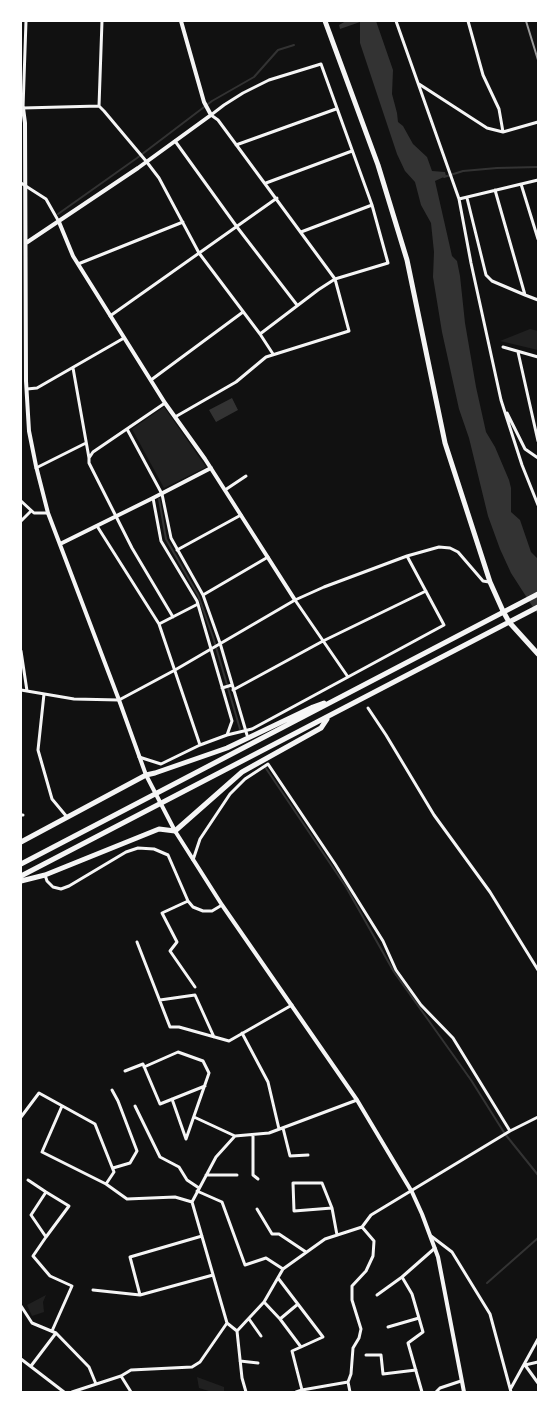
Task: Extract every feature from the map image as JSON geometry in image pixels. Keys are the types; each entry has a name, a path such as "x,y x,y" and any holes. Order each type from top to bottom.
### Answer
{"main road":[{"path":"325,21 378,165 407,260 445,443 490,582 509,622 538,654"},
{"path":"21,864 538,594"},
{"path":"21,876 538,607"},
{"path":"21,842 146,775 227,748 313,707 337,699"},
{"path":"21,881 45,875 159,829 174,831 242,772 321,728 329,716"}],"street":[{"path":"26,21 22,106 23,210 26,243 24,381 27,389 30,431 36,468 48,513 146,775 174,831 222,905 357,1100 412,1192 435,1248 464,1392"},
{"path":"102,21 98,106 140,153 159,178 199,253 273,354"},
{"path":"176,417 236,382 266,357 349,331 335,279 266,183 218,120 208,110 204,102 181,21"},
{"path":"396,21 459,199 475,282 504,409 522,465 538,505"},
{"path":"468,21 483,75 499,109 503,132"},
{"path":"26,243 59,222 145,159 175,141 243,92 269,80 320,64 372,205 388,263 335,279 297,305 260,334"},
{"path":"419,83 487,128 503,132 538,122"},
{"path":"22,106 98,106"},
{"path":"236,145 336,108"},
{"path":"175,141 237,227 297,305"},
{"path":"266,183 352,151"},
{"path":"459,199 538,180"},
{"path":"23,184 46,199 59,222 78,264 164,404 176,417 211,468 295,600 348,677"},
{"path":"521,184 538,239"},
{"path":"495,190 525,295"},
{"path":"110,316 276,198"},
{"path":"467,198 486,275 492,280 538,300"},
{"path":"301,232 372,205"},
{"path":"78,264 183,222"},
{"path":"151,380 243,312"},
{"path":"27,389 37,388 124,338"},
{"path":"503,347 538,357"},
{"path":"518,352 538,441"},
{"path":"73,368 89,463 132,548 173,617"},
{"path":"89,458 93,452 164,404"},
{"path":"504,409 510,417 524,449 538,458"},
{"path":"127,429 162,494 171,538 203,595 220,644 244,731 247,735"},
{"path":"36,468 86,443"},
{"path":"60,544 211,468"},
{"path":"225,490 246,476"},
{"path":"154,498 161,541 198,604 232,721 227,735"},
{"path":"21,501 34,513 48,513"},
{"path":"21,521 31,511"},
{"path":"177,550 241,515"},
{"path":"97,526 159,624 200,745"},
{"path":"21,690 74,698 119,700 175,670 295,600 407,556 439,547 450,548 458,552 483,581 490,582"},
{"path":"139,757 161,764 200,745 227,735 252,729 444,625 407,556"},
{"path":"203,595 268,558"},
{"path":"233,690 323,641 426,591"},
{"path":"159,624 198,604"},
{"path":"21,651 27,691"},
{"path":"223,688 231,685"},
{"path":"44,694 38,750 52,799 66,817"},
{"path":"368,708 434,815 490,892 538,970"},
{"path":"193,860 200,839 225,801 245,779 268,764 345,879 383,941 396,970 421,1005 453,1038 510,1131"},
{"path":"45,875 47,881 53,887 61,888 68,886 126,852 138,848 154,848 168,856 188,901 193,907 203,911 212,911 222,905"},
{"path":"188,901 162,913 177,942 170,951 195,987"},
{"path":"137,942 170,1027 179,1026 229,1041 292,1005"},
{"path":"160,1000 195,995 214,1037"},
{"path":"242,1033 268,1082 279,1129"},
{"path":"144,1067 178,1052 203,1060 209,1073 186,1139 172,1099"},
{"path":"125,1071 143,1064 160,1104 204,1086"},
{"path":"112,1090 138,1151 130,1163 113,1168"},
{"path":"21,1117 38,1093 95,1124 114,1172 106,1184"},
{"path":"194,1117 235,1136 253,1135 269,1133 357,1100"},
{"path":"62,1106 42,1152 106,1184 127,1199 175,1197 192,1202"},
{"path":"135,1106 160,1157 179,1167 187,1180 198,1190 222,1202 245,1265 266,1258 283,1269"},
{"path":"246,1392 242,1378 238,1331 264,1302 283,1269 325,1239 362,1227 371,1216 510,1131 538,1118"},
{"path":"283,1128 290,1156 308,1155"},
{"path":"253,1135 253,1174 258,1179"},
{"path":"235,1136 216,1157 192,1202 227,1323 238,1331"},
{"path":"205,1175 237,1174"},
{"path":"28,1180 69,1206 33,1256 50,1276 72,1286 54,1332 31,1366"},
{"path":"332,1208 294,1211 293,1183 322,1183 332,1208 337,1235"},
{"path":"46,1192 31,1214 46,1237"},
{"path":"257,1209 272,1234 279,1234 306,1252"},
{"path":"350,1392 348,1382 351,1374 353,1348 359,1338 361,1329 352,1300 352,1286 366,1271 373,1256 374,1241 362,1227"},
{"path":"140,1295 130,1257 202,1236"},
{"path":"431,1236 452,1252 490,1314 511,1390"},
{"path":"377,1295 435,1248"},
{"path":"93,1290 140,1295 213,1275"},
{"path":"402,1276 412,1294 423,1332 408,1343 422,1392"},
{"path":"278,1278 323,1337 292,1351 302,1390"},
{"path":"264,1302 280,1319 301,1347"},
{"path":"280,1319 298,1304"},
{"path":"21,1306 32,1323 54,1332 89,1367 96,1384"},
{"path":"388,1327 419,1318"},
{"path":"248,1319 261,1336"},
{"path":"72,1392 121,1376 131,1370 192,1367 200,1362 227,1323"},
{"path":"511,1390 538,1339"},
{"path":"366,1355 381,1355 382,1374 416,1370"},
{"path":"21,1359 64,1392"},
{"path":"240,1361 258,1363"},
{"path":"525,1365 538,1362"},
{"path":"525,1365 538,1383"},
{"path":"121,1376 131,1392"},
{"path":"436,1392 440,1388 462,1381"},
{"path":"296,1392 348,1382"}],"shaded area":[{"path":"346,21 376,21 393,70 392,94 398,122 403,126 413,144 427,157 432,171 445,172 446,176 435,181 452,256 457,261 460,276 465,323 476,387 486,432 495,447 509,480 511,512 520,520 531,552 538,559 538,615 511,573 488,516 469,438 459,409 442,332 433,277 434,252 431,223 421,205 415,182 405,171 397,154 360,43 360,22 340,29 339,25"},
{"path":"530,329 538,331 538,350 500,341"},
{"path":"232,398 238,410 216,422 209,410"},
{"path":"164,407 206,467 164,488 132,429"},
{"path":"46,1295 43,1302 44,1312 32,1316 27,1305"},
{"path":"197,1377 224,1387 224,1392 212,1392 199,1388"}],"waterway":[{"path":"58,214 137,158 212,101 254,77 278,50 294,45"},
{"path":"444,177 463,171 538,167"},
{"path":"159,499 166,539 198,595 213,637 240,729"},
{"path":"265,767 346,887 394,972 471,1080 505,1134 538,1175"},
{"path":"487,1283 538,1238"}],"railway":[{"path":"526,21 538,60"}]}
